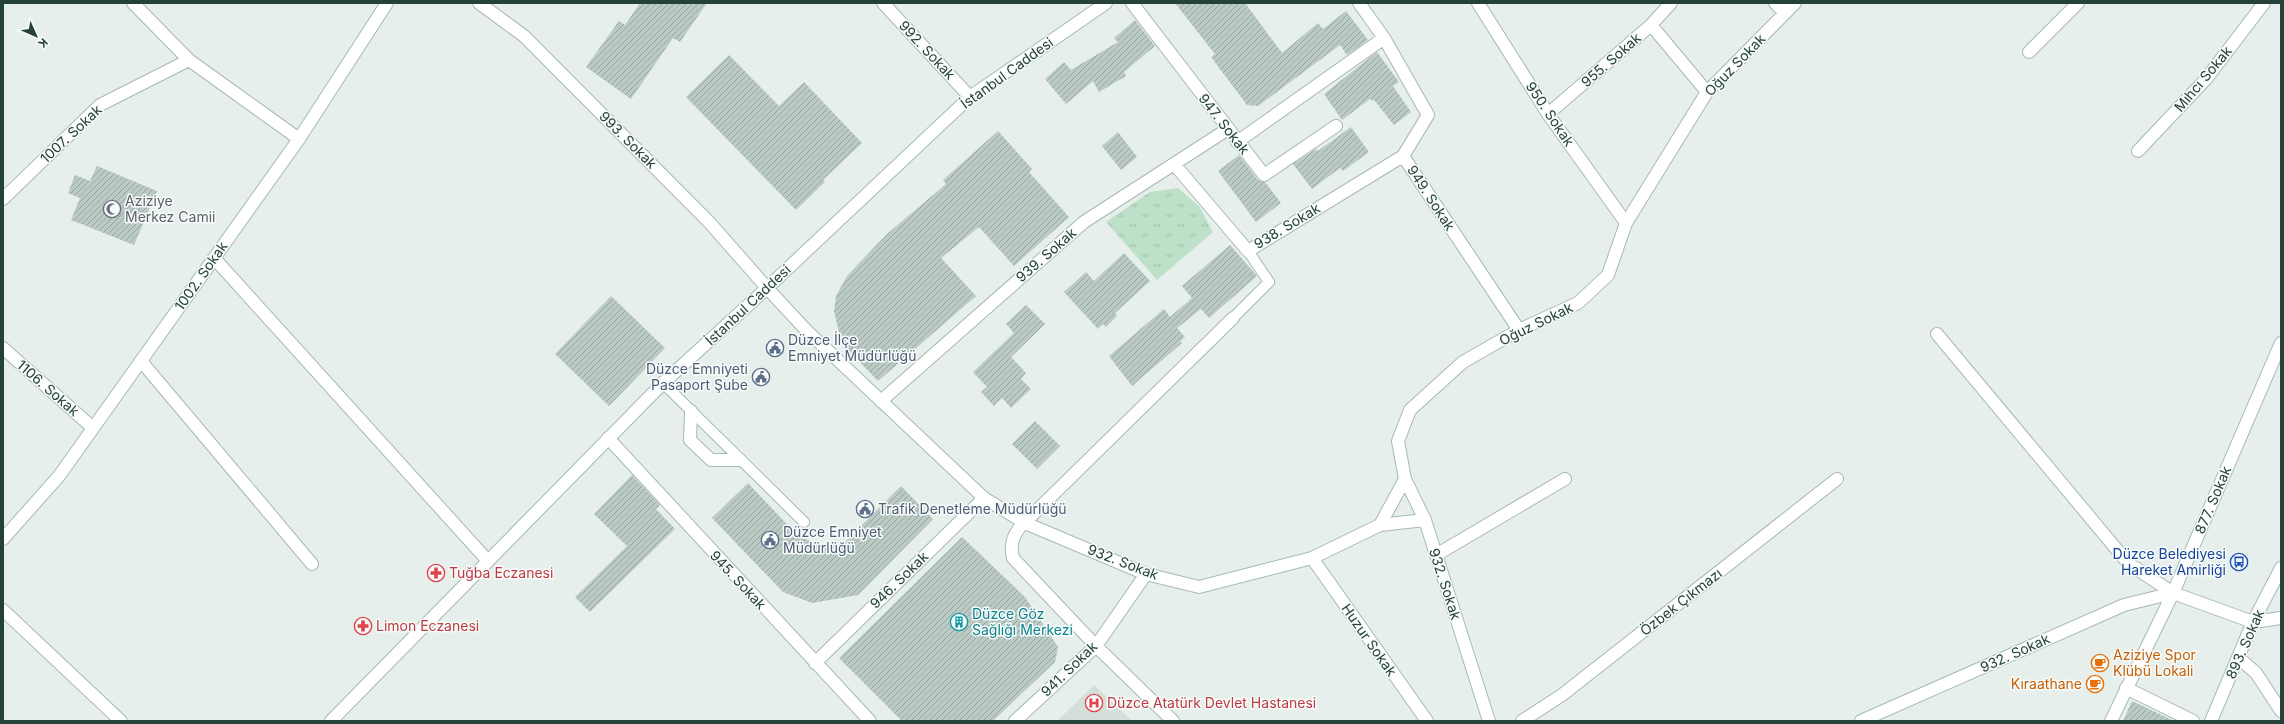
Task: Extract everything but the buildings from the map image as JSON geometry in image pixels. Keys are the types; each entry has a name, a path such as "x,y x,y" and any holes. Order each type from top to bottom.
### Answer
{"street":[{"path":"133,3 189,60 299,139"},
{"name":"1002. Sokak","path":"3,539 59,476 94,428 299,139 387,3"},
{"name":"993. Sokak","path":"479,3 524,36 709,222 767,288"},
{"name":"992. Sokak","path":"883,3 970,97"},
{"name":"İstanbul Caddesi","path":"335,720 488,561 663,383 767,288 970,97 1106,3"},
{"name":"947. Sokak","path":"1132,3 1237,142 1264,175 1336,126"},
{"name":"949. Sokak","path":"1360,3 1384,38 1428,115 1403,156 1519,330"},
{"name":"950. Sokak","path":"1478,3 1548,114 1626,223"},
{"name":"955. Sokak","path":"1548,114 1651,25 1671,3"},
{"path":"1775,3 1785,13"},
{"name":"Oğuz Sokak","path":"1425,520 1405,479 1398,441 1410,410 1463,362 1519,330 1578,303 1608,275 1626,223 1708,92 1795,3"},
{"path":"2029,52 2078,3"},
{"name":"Mıhcı Sokak","path":"2138,151 2206,79 2264,3"},
{"path":"1651,25 1708,92"},
{"path":"1237,142 1384,38"},
{"name":"1007. Sokak","path":"3,199 100,105 189,60"},
{"name":"939. Sokak","path":"880,401 1084,222 1228,129"},
{"name":"938. Sokak","path":"1174,164 1248,251 1403,156"},
{"path":"214,258 488,561"},
{"name":"932. Sokak","path":"767,288 806,330 984,498 1025,523 1146,574 1199,587 1312,558 1380,525 1425,520 1489,721"},
{"path":"1173,721 1096,646 1013,558 1013,539 1025,523 1233,318"},
{"path":"1937,334 2128,562 2173,593 2253,622 2281,618"},
{"name":"877. Sokak","path":"2111,721 2173,593 2281,343"},
{"name":"1106. Sokak","path":"3,348 94,428"},
{"path":"141,360 312,564"},
{"path":"691,411 690,440 712,460 740,460"},
{"name":"945. Sokak","path":"608,438 870,721"},
{"path":"1436,555 1565,478"},
{"path":"1380,525 1405,479"},
{"name":"Özbek Çıkmazı","path":"1522,721 1562,695 1837,479"},
{"name":"946. Sokak","path":"815,663 984,498"},
{"name":"Huzur Sokak","path":"1312,558 1427,721"},
{"name":"893. Sokak","path":"2211,721 2253,622 2281,568"},
{"name":"941. Sokak","path":"1015,721 1096,646 1146,574"},
{"name":"932. Sokak","path":"1861,721 2124,605 2173,593"},
{"path":"3,610 121,721"},
{"path":"2239,658 2256,673 2281,711"},
{"path":"2126,688 2192,721"}],"lane":[{"path":"1233,318 1269,282 1248,251"},
{"path":"663,383 804,522"}],"shaded area":[{"name":"Düzce Atatürk Devlet Hastanesi","path":"1094,685 1132,721 1057,721"}],"green space":[{"path":"1178,188 1199,206 1213,232 1157,280 1106,222 1150,192"}],"place":[{"name":"Aziziye Merkez Camii","path":"112,209"},
{"name":"Düzce İlçe Emniyet Müdürlüğü","path":"775,348"},
{"name":"Düzce Emniyeti Pasaport Şube","path":"761,377"},
{"name":"Trafik Denetleme Müdürlüğü","path":"865,509"},
{"name":"Düzce Emniyet Müdürlüğü","path":"770,540"},
{"name":"Düzce Belediyesi Hareket Amirliği","path":"2239,562"},
{"name":"Tuğba Eczanesi","path":"436,573"},
{"name":"Düzce Göz Sağlığı Merkezi","path":"959,622"},
{"name":"Limon Eczanesi","path":"363,626"},
{"name":"Aziziye Spor Klübü Lokali","path":"2100,663"},
{"name":"Kıraathane","path":"2095,684"},
{"name":"Düzce Atatürk Devlet Hastanesi","path":"1094,703"}]}
